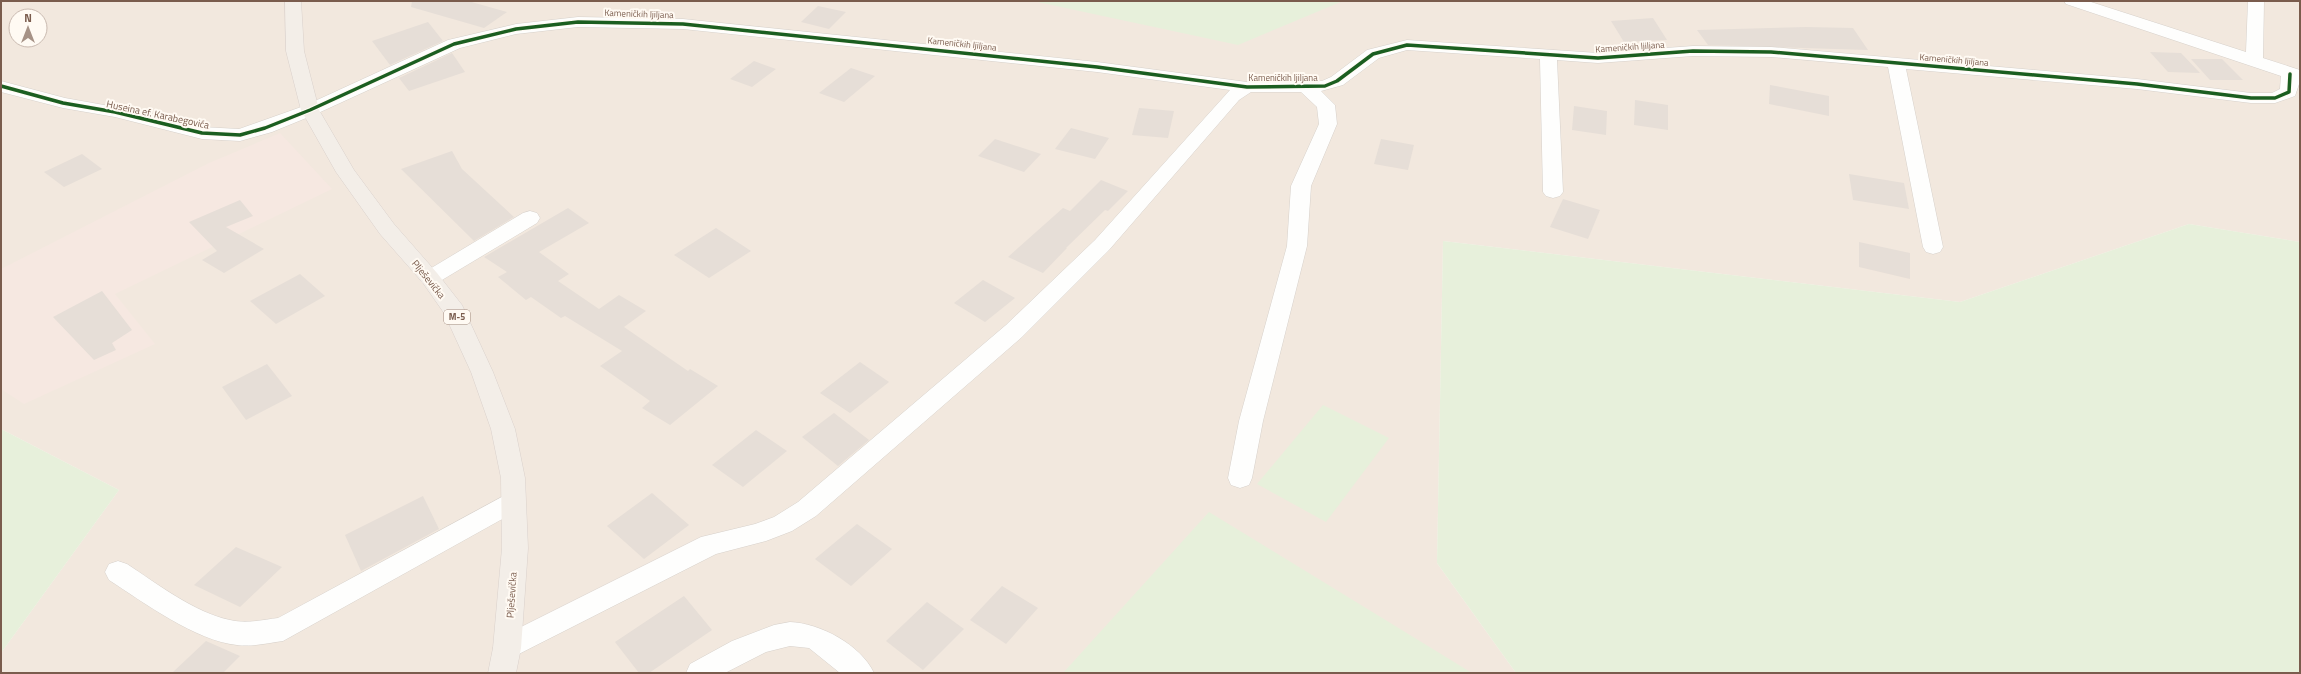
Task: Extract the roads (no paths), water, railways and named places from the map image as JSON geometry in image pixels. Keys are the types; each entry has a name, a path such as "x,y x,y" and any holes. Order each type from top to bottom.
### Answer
{"main road":[{"name":"Plješevička","path":"293,1 295,51 310,110 346,172 373,210 387,229 430,278 454,310 495,408 502,429 513,478 515,548 507,648 502,673"}],"street":[{"path":"2072,1 2295,75"},
{"path":"2254,61 2256,1"},
{"name":"Kameničkih ljiljana","path":"310,110 454,44 516,29 578,22 683,24 1104,67 1247,87 1324,86 1337,81 1361,61 1373,54 1394,46 1444,46 1598,58 1693,51 1771,52 2137,84 2251,98 2275,98 2289,92 2295,75"},
{"path":"1548,54 1552,192"},
{"path":"1896,62 1933,247"},
{"name":"Huseina ef. Karabegovića","path":"1,86 63,103 115,112 202,134 240,134 254,132 310,110"},
{"path":"507,648 710,545 757,534 783,524 807,509 879,449 1014,331 1102,245 1233,96 1247,87"},
{"path":"1240,478 1251,421 1297,246 1301,186 1328,124 1326,105 1306,87"},
{"path":"430,278 530,218"},
{"path":"118,572 165,603 223,631 258,634 283,629 513,501"},
{"path":"700,673 760,642 782,634 804,635 818,639 860,673"}]}
